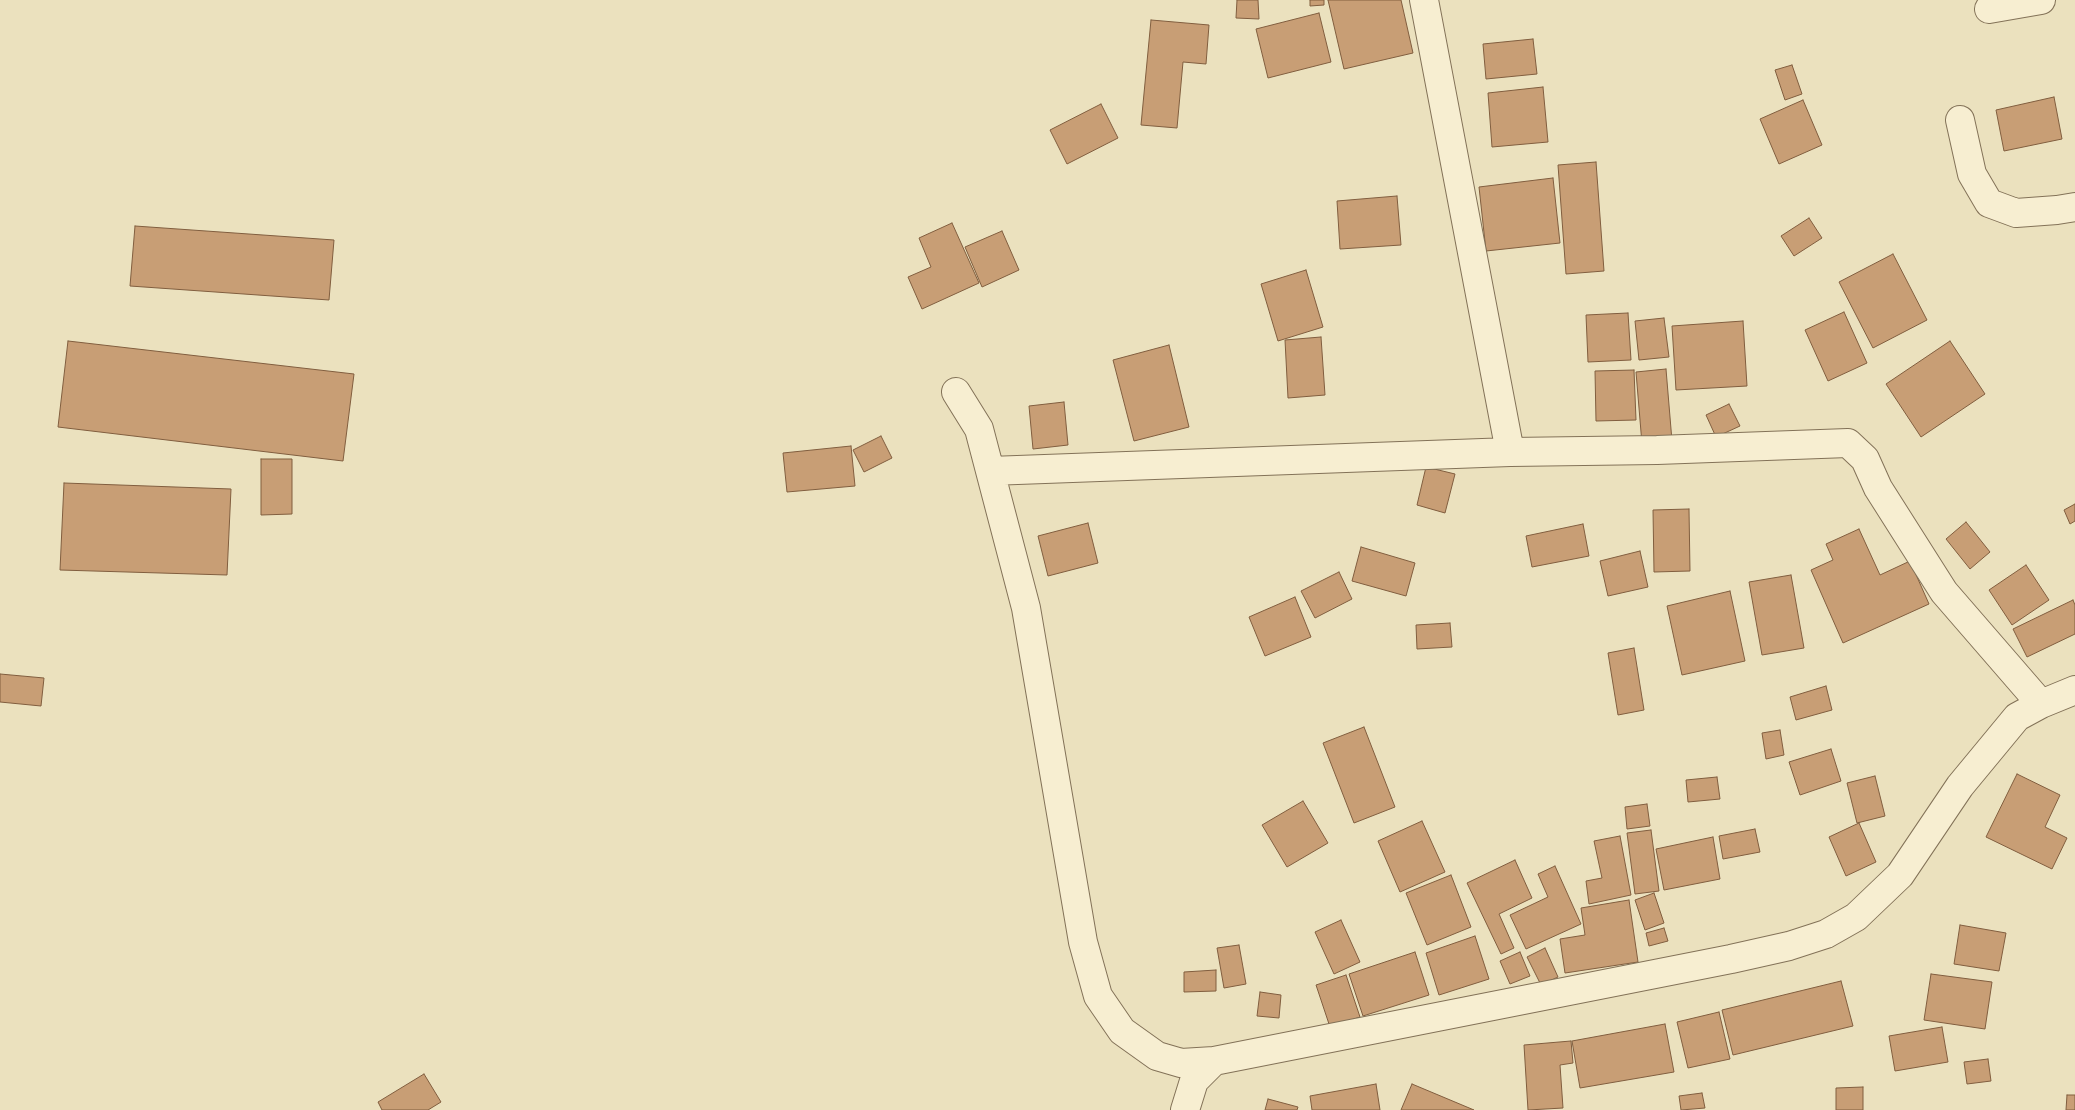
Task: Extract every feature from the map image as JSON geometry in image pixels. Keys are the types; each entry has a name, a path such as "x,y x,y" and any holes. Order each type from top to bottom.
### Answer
{"street":[{"path":"1424,0 1510,452"},
{"path":"1989,9 2041,0"},
{"path":"1960,120 1972,174 1989,203 2016,213 2058,210 2075,206"},
{"path":"956,392 979,429 1026,608 1083,942 1098,996 1122,1031 1157,1056 1180,1063 1214,1061 1731,959 1789,946 1826,934 1856,916 1900,875 1960,786 2017,717 2041,704 2075,690"},
{"path":"990,471 1510,452 1657,450 1848,443 1865,459 1878,488 1944,592 2041,704"},
{"path":"1185,1110 1194,1081 1214,1061"}],"building":[{"path":"1237,0 1258,0 1259,19 1236,18"},
{"path":"1310,0 1324,0 1324,5 1310,6"},
{"path":"1328,0 1401,0 1413,53 1344,69"},
{"path":"1319,13 1331,62 1268,78 1256,29"},
{"path":"1151,20 1209,25 1206,64 1183,62 1177,128 1141,125"},
{"path":"1533,39 1537,74 1486,79 1483,44"},
{"path":"1792,65 1802,94 1785,100 1775,70"},
{"path":"1543,87 1548,142 1492,147 1488,93"},
{"path":"2054,97 2062,139 2004,151 1996,110"},
{"path":"1803,100 1822,145 1779,164 1760,119"},
{"path":"1101,104 1118,138 1067,164 1050,130"},
{"path":"1596,162 1604,271 1566,274 1558,165"},
{"path":"1553,178 1560,243 1486,251 1479,187"},
{"path":"1397,196 1401,245 1340,249 1337,201"},
{"path":"1809,218 1822,238 1794,256 1781,236"},
{"path":"952,223 979,283 922,309 908,277 931,267 919,238"},
{"path":"135,226 334,240 329,300 130,286"},
{"path":"1002,231 1019,270 982,287 965,247"},
{"path":"1893,254 1927,320 1873,348 1839,282"},
{"path":"1306,270 1323,327 1278,341 1261,284"},
{"path":"1844,312 1867,363 1828,381 1805,330"},
{"path":"1628,313 1631,360 1588,362 1586,315"},
{"path":"1664,318 1669,357 1639,360 1635,321"},
{"path":"1743,321 1747,386 1676,390 1672,326"},
{"path":"1321,337 1325,395 1288,398 1285,340"},
{"path":"68,341 354,374 343,461 58,427"},
{"path":"1950,341 1985,394 1921,437 1886,384"},
{"path":"1169,345 1189,427 1134,441 1113,360"},
{"path":"1666,369 1672,441 1642,444 1636,372"},
{"path":"1634,370 1636,420 1596,421 1595,371"},
{"path":"1064,402 1068,445 1033,449 1029,406"},
{"path":"1729,404 1740,426 1716,437 1706,415"},
{"path":"881,436 892,458 864,472 853,450"},
{"path":"851,446 855,486 787,492 783,453"},
{"path":"261,459 292,459 292,514 261,515"},
{"path":"1426,467 1455,474 1445,513 1417,505"},
{"path":"64,483 231,489 227,575 60,570"},
{"path":"2075,504 2075,521 2070,524 2064,510"},
{"path":"1689,509 1690,571 1654,572 1653,510"},
{"path":"1966,522 1990,552 1970,569 1946,539"},
{"path":"1088,523 1098,563 1048,576 1038,536"},
{"path":"1583,524 1589,556 1532,567 1526,536"},
{"path":"1859,529 1880,575 1910,561 1929,604 1843,643 1811,570 1833,560 1826,544"},
{"path":"1361,547 1415,563 1406,596 1352,581"},
{"path":"1640,551 1648,587 1608,596 1600,561"},
{"path":"2026,565 2049,600 2012,625 1989,590"},
{"path":"1339,572 1352,599 1315,618 1301,591"},
{"path":"1791,575 1804,648 1762,655 1749,582"},
{"path":"1730,591 1745,661 1682,675 1667,606"},
{"path":"1295,597 1311,637 1265,656 1249,617"},
{"path":"2073,600 2075,605 2075,634 2027,657 2013,629"},
{"path":"1450,623 1452,647 1417,649 1416,625"},
{"path":"1634,648 1644,710 1618,715 1608,653"},
{"path":"0,674 44,678 41,706 0,702"},
{"path":"1826,686 1832,710 1796,720 1790,697"},
{"path":"1364,727 1395,807 1354,823 1323,743"},
{"path":"1780,730 1784,755 1766,759 1762,733"},
{"path":"1831,749 1841,781 1800,795 1789,762"},
{"path":"2017,774 2060,795 2045,827 2067,838 2052,869 1986,837"},
{"path":"1875,776 1885,816 1857,823 1847,783"},
{"path":"1717,777 1720,799 1688,802 1686,780"},
{"path":"1303,801 1328,843 1287,867 1262,825"},
{"path":"1647,804 1650,826 1627,829 1625,807"},
{"path":"1422,821 1445,872 1400,892 1378,841"},
{"path":"1859,823 1876,862 1846,876 1829,837"},
{"path":"1755,829 1760,852 1723,859 1719,836"},
{"path":"1651,830 1659,891 1635,894 1627,833"},
{"path":"1620,836 1631,895 1589,904 1586,881 1602,878 1594,841"},
{"path":"1713,837 1720,879 1664,890 1656,849"},
{"path":"1515,860 1532,898 1499,914 1514,948 1501,954 1467,883"},
{"path":"1555,866 1581,924 1526,949 1510,915 1548,897 1538,874"},
{"path":"1451,875 1471,927 1427,945 1406,893"},
{"path":"1654,893 1664,923 1645,930 1635,900"},
{"path":"1629,900 1638,962 1565,973 1560,939 1585,935 1581,908"},
{"path":"1341,920 1360,962 1334,974 1315,932"},
{"path":"1960,925 2006,933 1999,971 1954,964"},
{"path":"1664,928 1668,941 1649,946 1646,933"},
{"path":"1475,936 1489,979 1439,995 1426,953"},
{"path":"1239,945 1246,984 1224,988 1217,948"},
{"path":"1545,948 1558,977 1541,985 1527,957"},
{"path":"1415,952 1429,995 1363,1016 1349,974"},
{"path":"1520,952 1530,976 1510,984 1500,961"},
{"path":"1216,970 1216,991 1184,992 1184,972"},
{"path":"1931,974 1992,982 1985,1029 1924,1020"},
{"path":"1346,975 1360,1017 1330,1027 1316,985"},
{"path":"1841,981 1853,1026 1733,1055 1722,1010"},
{"path":"1260,992 1281,995 1279,1018 1257,1016"},
{"path":"1719,1012 1730,1059 1688,1068 1677,1022"},
{"path":"1665,1024 1674,1072 1580,1088 1572,1041"},
{"path":"1942,1027 1948,1062 1895,1071 1889,1036"},
{"path":"1571,1041 1573,1063 1560,1065 1563,1108 1528,1110 1524,1045"},
{"path":"1988,1059 1991,1081 1967,1084 1964,1062"},
{"path":"424,1074 441,1102 428,1110 382,1110 378,1102"},
{"path":"1376,1084 1380,1110 1312,1110 1310,1096"},
{"path":"1412,1084 1474,1110 1401,1110"},
{"path":"1863,1087 1863,1110 1836,1110 1836,1088"},
{"path":"1702,1093 1705,1108 1681,1110 1679,1096"},
{"path":"2067,1095 2075,1095 2075,1110 2066,1110"},
{"path":"1268,1099 1298,1107 1297,1110 1265,1110"}]}
